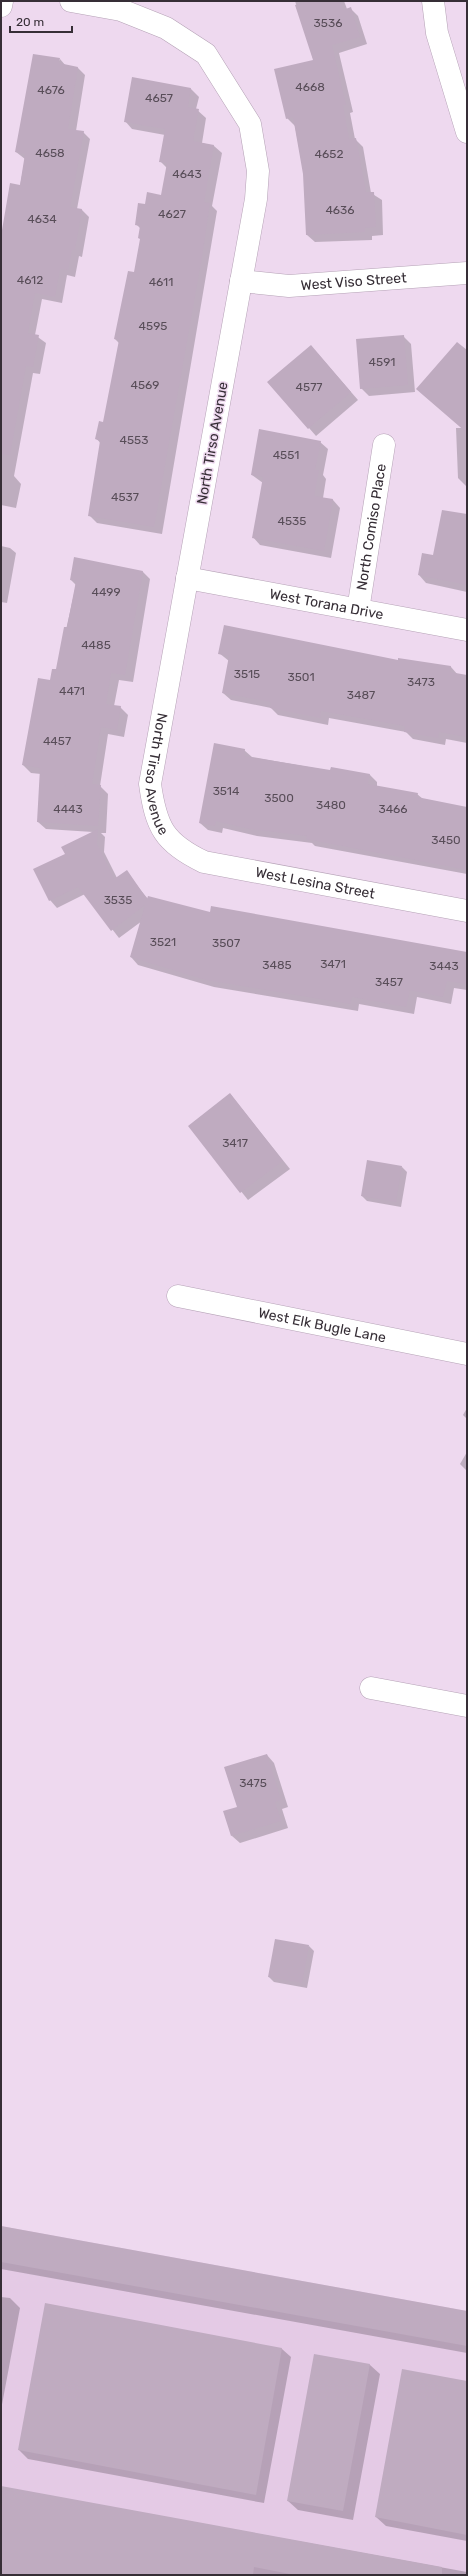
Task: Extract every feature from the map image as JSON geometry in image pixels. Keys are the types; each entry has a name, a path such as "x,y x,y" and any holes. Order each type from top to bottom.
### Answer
{"street":[{"path":"1,6 2,1"},
{"name":"North Tirso Avenue","path":"71,1 121,10 166,28 206,54 250,124 258,171 256,199 150,784 154,815 169,840"},
{"path":"433,1 437,33 467,132"},
{"name":"West Viso Street","path":"241,280 289,286 467,274"},
{"name":"North Comiso Place","path":"358,610 384,445"},
{"name":"West Torana Drive","path":"187,578 467,630"},
{"name":"West Lesina Street","path":"169,840 182,852 204,862 467,911"},
{"name":"West Elk Bugle Lane","path":"178,1296 467,1354"},
{"path":"371,1688 467,1706"}],"shaded area":[{"path":"1,2226 467,2311 467,2575 1,2575"}],"building":[{"path":"307,1 340,1 343,10 351,7 360,37 332,45 346,105 343,105 349,139 356,138 366,192 374,192 376,227 365,228 365,232 306,235 303,174 293,117 286,119 274,69 313,60 295,5"},
{"path":"33,54 60,58 59,63 78,67 68,129 84,131 70,207 82,209 75,250 72,250 68,270 60,269 55,297 35,293 28,333 39,335 33,367 26,366 10,455 1,454 1,236 10,183 20,185 25,154 15,152"},
{"path":"132,77 191,88 188,107 199,109 193,141 214,145 204,202 210,203 202,257 154,527 88,516 100,441 95,439 99,421 103,422 119,340 114,339 128,271 134,272 140,239 138,238 140,226 135,225 138,203 145,204 147,192 161,195 167,163 159,162 165,129 124,122"},
{"path":"404,335 408,385 360,389 356,339"},
{"path":"457,342 467,350 467,433 416,389"},
{"path":"311,345 351,392 308,429 267,382"},
{"path":"259,429 321,441 315,470 319,470 314,496 333,499 324,551 252,538 263,477 251,475"},
{"path":"442,510 467,514 467,585 418,575 422,553 433,555"},
{"path":"74,557 143,571 125,675 111,673 106,704 121,706 117,730 101,727 92,784 101,785 98,826 37,822 40,768 22,765 38,678 50,680 52,669 56,669 64,627 67,627 76,581 70,580"},
{"path":"224,625 398,660 398,658 451,666 450,672 467,675 467,737 439,732 438,738 404,732 405,726 321,711 320,718 270,708 271,702 222,693 229,656 218,654"},
{"path":"214,743 245,749 244,756 330,770 331,767 370,774 368,784 418,793 417,797 467,807 467,870 306,839 307,836 249,829 216,821 215,826 199,823"},
{"path":"98,829 97,844 114,879 127,870 147,899 148,896 210,912 211,906 467,952 467,984 447,981 443,997 410,990 406,1007 352,997 350,1004 206,980 130,957 145,905 111,931 78,887 49,901 33,869 65,854 61,847"},
{"path":"230,1093 283,1161 240,1193 188,1126"},
{"path":"367,1160 402,1166 396,1202 361,1196"},
{"path":"267,1754 281,1800 275,1802 281,1821 231,1836 223,1811 237,1807 224,1767"},
{"path":"275,1939 309,1945 302,1983 268,1977"},
{"path":"1,2226 467,2311 467,2346 1,2262"},
{"path":"45,2303 282,2348 256,2495 18,2450"},
{"path":"314,2354 370,2364 343,2511 287,2501"},
{"path":"402,2369 467,2381 467,2535 375,2517"},
{"path":"1,2486 442,2567 442,2575 295,2575 254,2567 253,2575 1,2575"}]}
